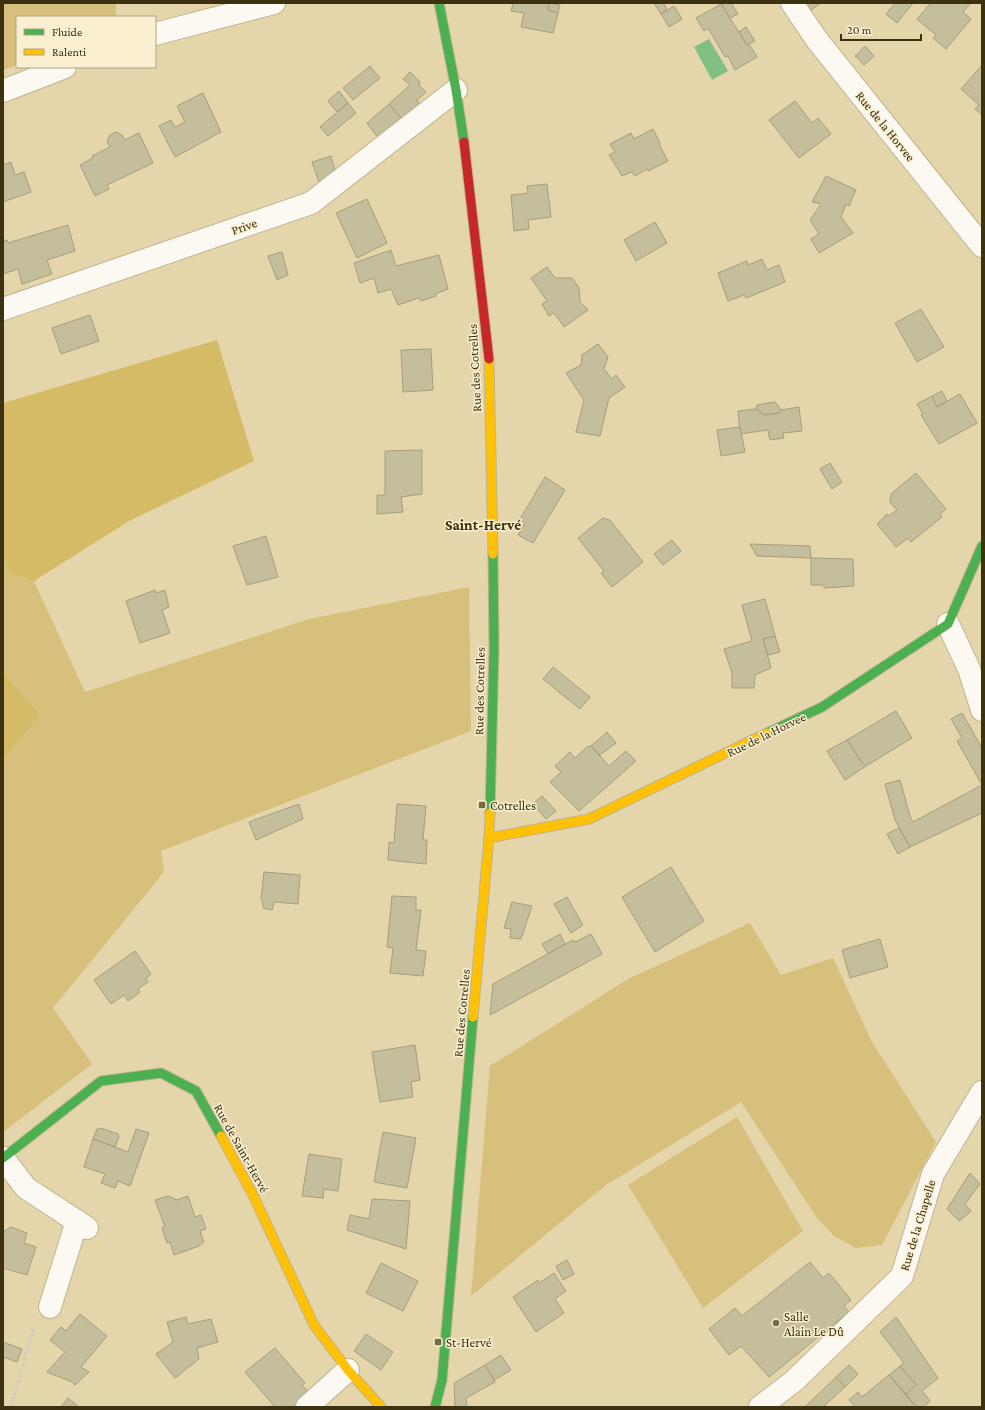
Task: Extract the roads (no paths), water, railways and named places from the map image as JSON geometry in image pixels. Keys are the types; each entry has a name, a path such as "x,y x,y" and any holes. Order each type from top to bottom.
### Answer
{"street":[{"path":"156,34 274,3"},
{"name":"Rue des Cotrelles","path":"435,1407 442,1380 489,838 494,648 490,364 468,172 456,90 439,3"},
{"name":"Rue de la Horvee","path":"792,3 817,40 982,246"},
{"path":"3,92 63,68"},
{"name":"Prive","path":"3,309 310,204 456,90"},
{"path":"982,546 948,624 969,669 982,710"},
{"name":"Rue de la Horvee","path":"489,838 588,819 822,707 948,624"},
{"name":"Rue de Saint-Hervé","path":"3,1158 101,1081 161,1073 196,1091 253,1195 314,1325 348,1370 382,1407"},
{"name":"Rue de la Chapelle","path":"760,1407 794,1381 902,1276 933,1174 982,1092"},
{"path":"3,1158 26,1188 82,1224 50,1307"},
{"path":"307,1407 348,1370"},
{"name":"Rue des Cotrelles","path":"442,1380 445,1400"}],"place":[{"name":"Cotrelles","path":"482,805"},
{"name":"Salle Alain Le Dû","path":"776,1323"},
{"name":"St-Hervé","path":"438,1342"}],"district":[{"name":"Saint-Hervé","path":"483,525"}]}
